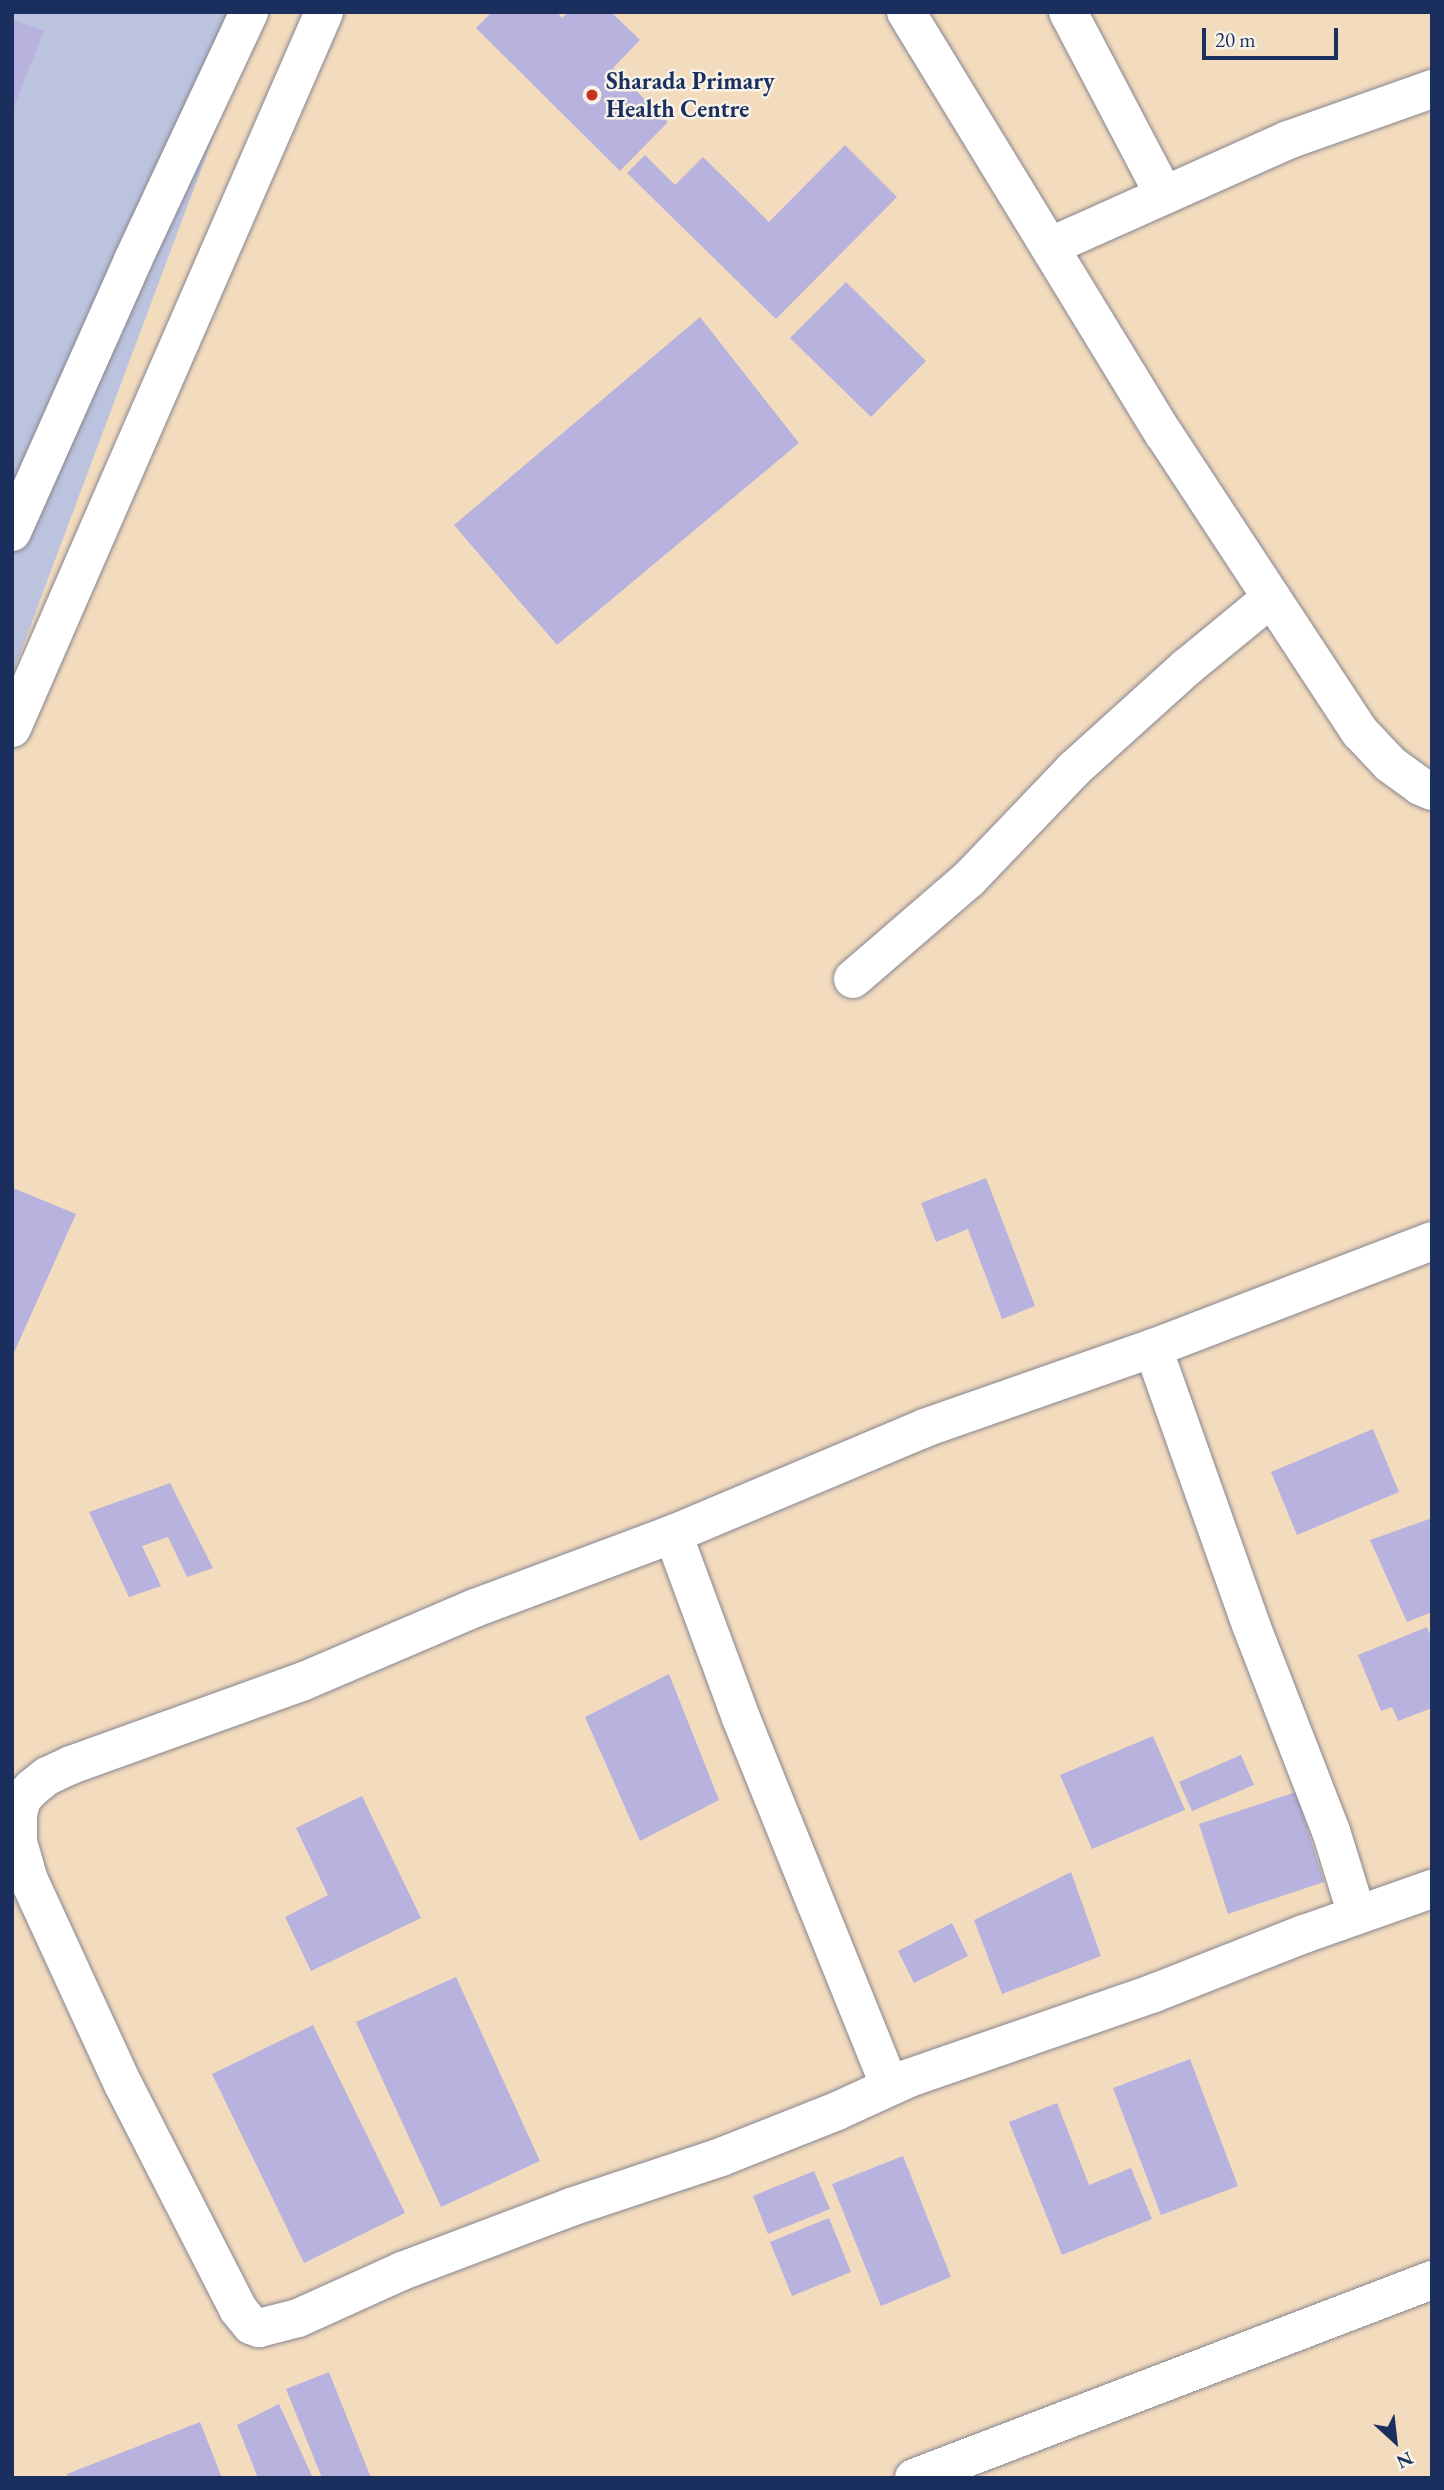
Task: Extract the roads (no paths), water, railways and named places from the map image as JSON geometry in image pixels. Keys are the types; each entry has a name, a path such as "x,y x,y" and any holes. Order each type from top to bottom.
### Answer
{"street":[{"path":"12,532 117,296 249,12"},
{"path":"12,728 324,12"},
{"path":"906,12 1164,434 1360,732 1390,764 1420,786 1432,791"},
{"path":"1068,12 1164,195"},
{"path":"1051,246 1288,140 1432,89"},
{"path":"853,979 969,879 1074,769 1187,667 1271,598"},
{"path":"1432,1241 1153,1348 925,1428 673,1534 475,1608 304,1681 47,1776 22,1799 18,1814 18,1842 29,1880 122,2084 226,2286 245,2319 259,2328 298,2318 402,2271 571,2207 721,2157 837,2111 890,2086 1032,2033 1154,1993 1432,1889"},
{"path":"1153,1348 1251,1625 1331,1830 1357,1915"},
{"path":"673,1534 741,1718 890,2086"},
{"path":"914,2478 1432,2280"}],"place":[{"name":"Sharada Primary Health Centre","path":"592,95"}]}
